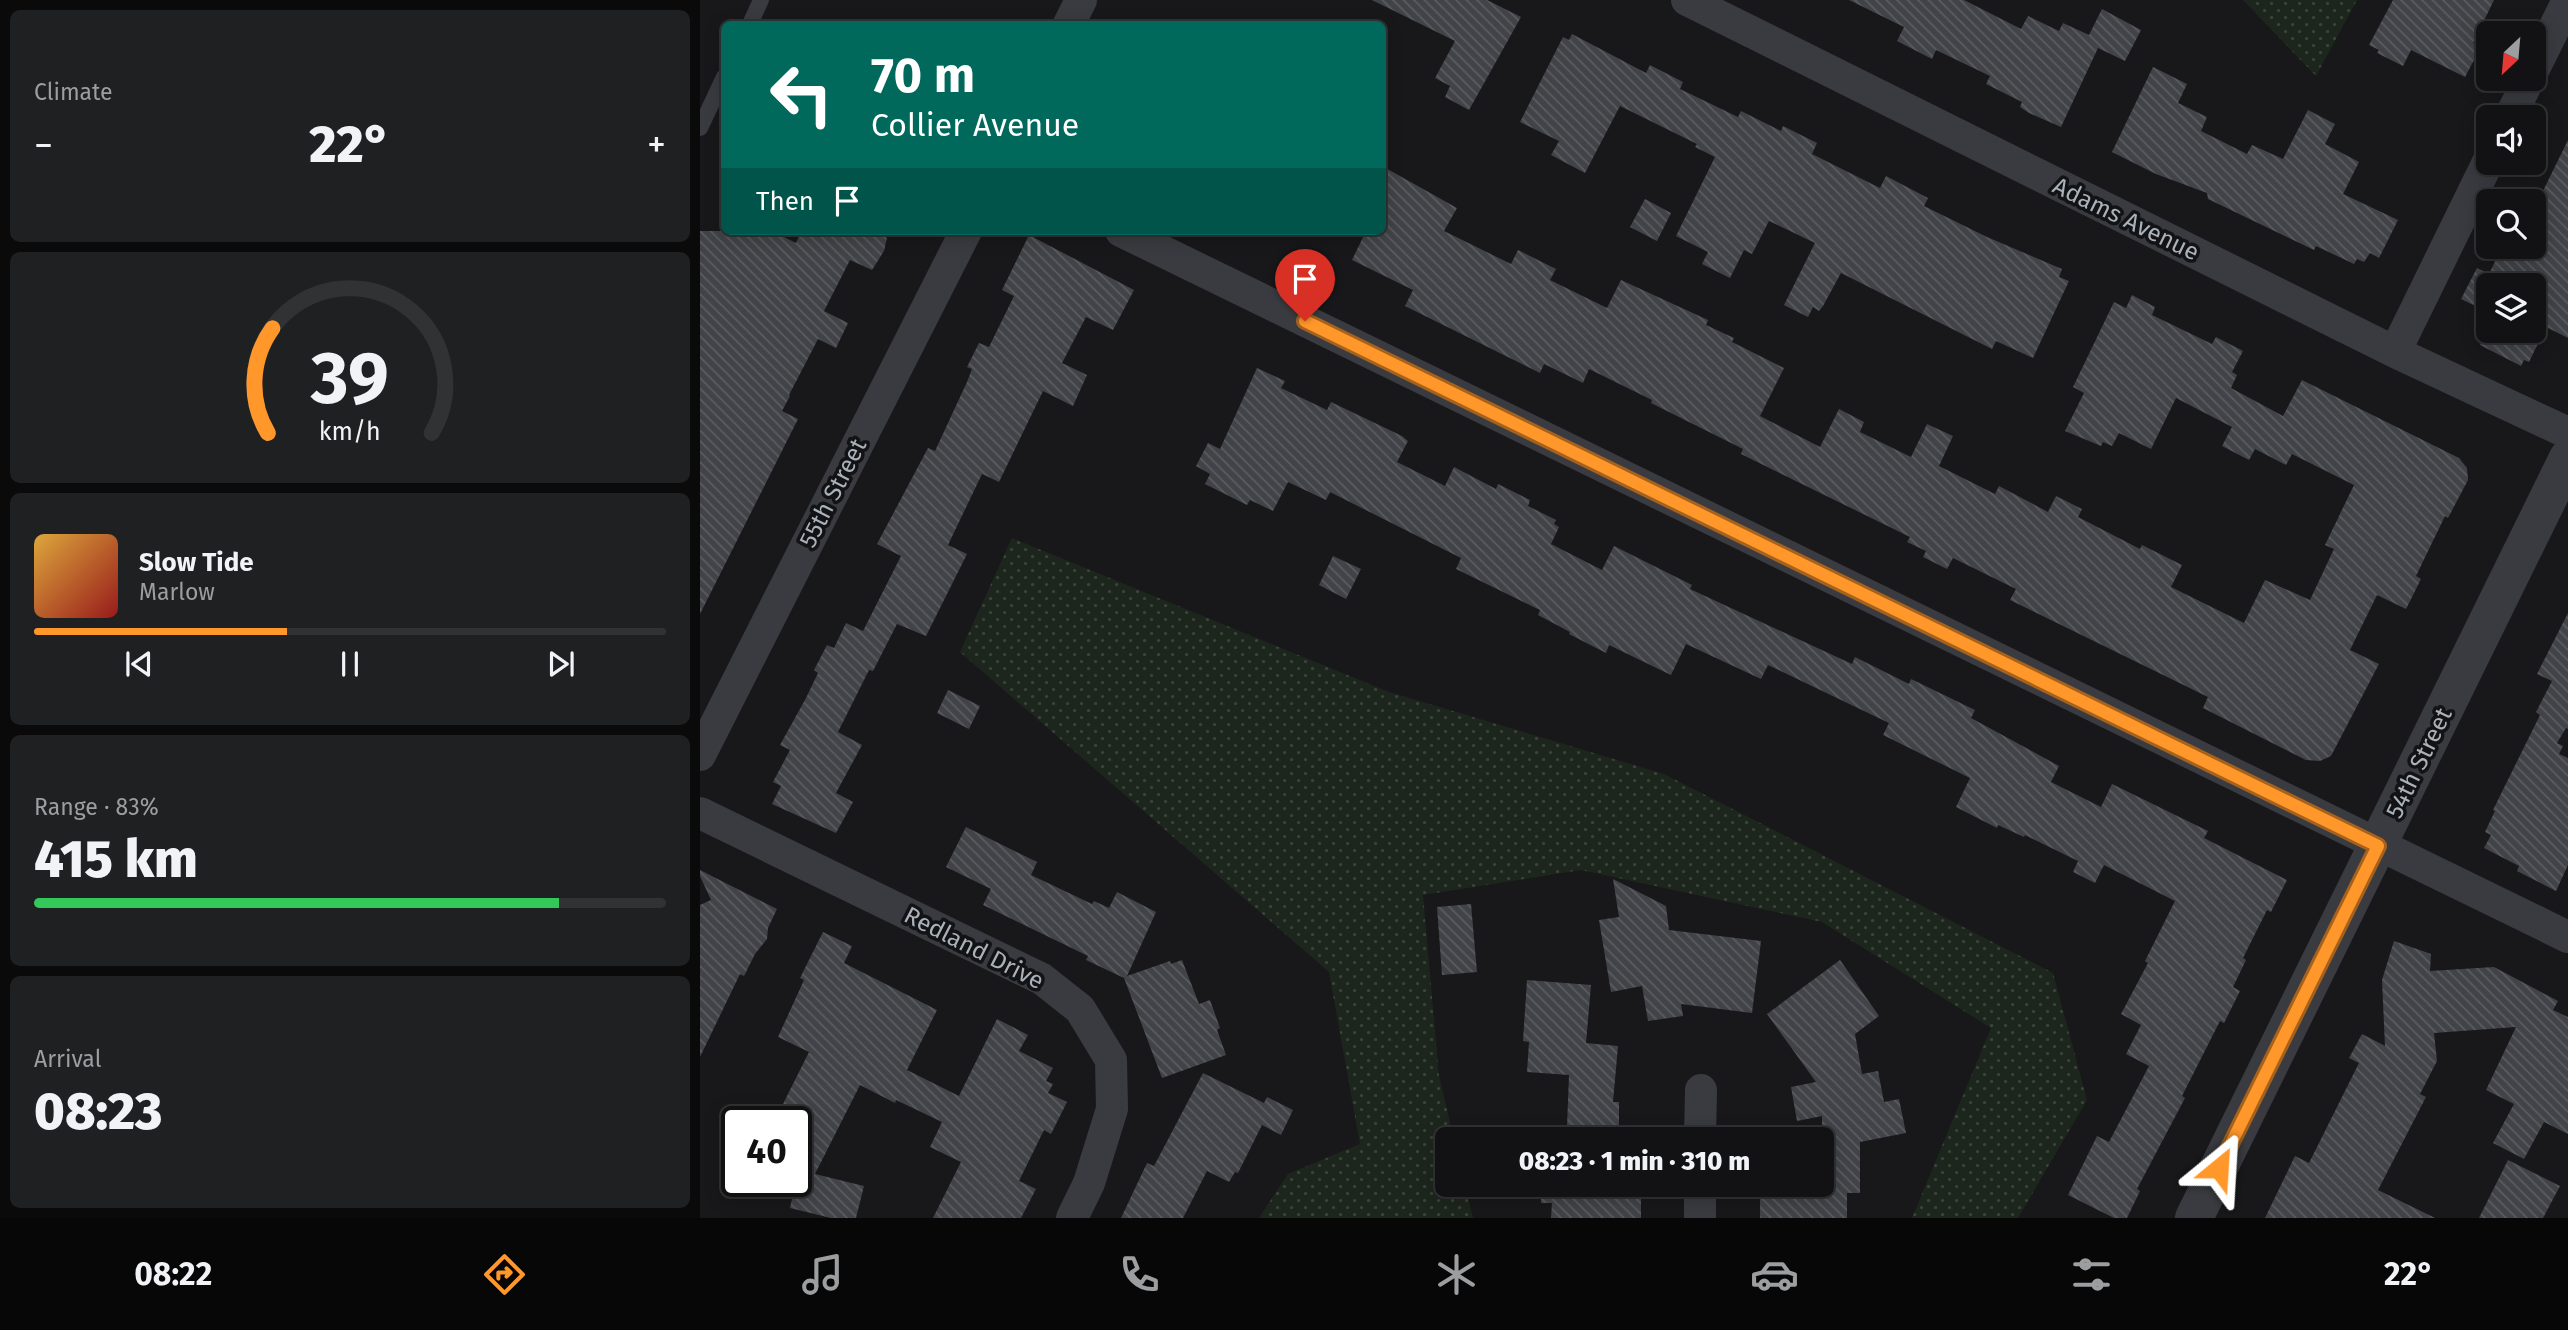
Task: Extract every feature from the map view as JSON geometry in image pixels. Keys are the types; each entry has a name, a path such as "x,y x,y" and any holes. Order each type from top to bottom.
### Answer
{"street":[{"path":"1070,21 1081,0"},
{"name":"Adams Avenue","path":"1687,0 2395,352 2568,433"},
{"path":"2546,45 2568,0"},
{"path":"2395,352 2482,175"},
{"name":"55th Street","path":"700,755 963,235"},
{"path":"1129,235 2568,937"},
{"name":"54th Street","path":"2194,1218 2568,458"},
{"name":"Redland Drive","path":"700,813 1042,979 1080,1009 1111,1060 1112,1109 1089,1183 1072,1218"},
{"path":"1700,1127 1701,1090"},
{"path":"1700,1197 1700,1218"}],"lane":[{"path":"751,21 761,0"},
{"path":"700,128 721,83"}],"shaded area":[{"path":"2243,0 2357,0 2316,76"},
{"path":"1012,538 1389,692 1664,774 2053,973 2087,1100 2018,1218 1912,1218 1991,1028 1822,922 1581,870 1423,895 1439,1076 1451,1127 1435,1127 1435,1197 1468,1197 1473,1218 1259,1218 1288,1174 1360,1144 1329,972 960,652"}],"building":[{"path":"1372,0 1487,0 1521,17 1469,110 1445,97 1450,86 1435,78 1455,41"},
{"path":"1849,0 1964,0 2021,29 2028,16 2059,31 2063,23 2089,35 2102,9 2141,30 2125,61 2098,48 2061,127 2029,113 2020,107 2022,102 1986,84 1990,76 1936,50 1932,59 1897,41 1904,27"},
{"path":"2393,0 2494,0 2484,21 2476,21 2476,37 2473,43 2476,44 2476,56 2465,77 2411,50 2403,66 2377,53 2379,50 2369,45"},
{"path":"1572,34 1646,73 1650,65 1683,82 1680,89 1738,117 1741,111 1781,131 1783,126 1817,143 1812,154 1880,188 1886,176 1928,198 1924,206 2062,269 2059,277 2069,281 2033,358 1996,341 1992,349 1841,273 1819,311 1813,307 1808,317 1784,305 1815,243 1769,221 1752,254 1744,250 1730,278 1702,264 1708,252 1676,236 1715,157 1695,147 1697,144 1620,106 1585,173 1551,155 1559,141 1520,122 1563,37 1569,40"},
{"path":"2153,67 2187,84 2178,103 2207,117 2201,131 2247,154 2252,145 2283,159 2308,110 2335,124 2325,144 2359,162 2343,194 2398,220 2379,258 2370,253 2364,262 2357,259 2354,264 2316,246 2314,250 2208,199 2207,193 2156,174 2112,152"},
{"path":"2568,140 2568,338 2546,327 2546,273 2489,273 2496,259 2546,259 2544,189"},
{"path":"1386,168 1457,208 1444,231 1511,264 1518,250 1556,269 1550,280 1607,308 1621,280 1708,320 1706,325 1734,338 1732,342 1784,368 1760,416 1820,447 1839,409 1864,422 1860,432 1911,457 1927,424 1953,436 1939,466 1995,494 1999,486 2048,512 2056,496 2082,509 2078,517 2140,549 2142,545 2182,565 2171,587 2244,623 2265,580 2310,600 2334,549 2325,545 2354,485 2292,454 2286,465 2255,449 2249,460 2222,446 2232,427 2176,398 2151,449 2119,433 2112,446 2103,442 2101,446 2065,431 2084,393 2073,387 2114,302 2126,308 2132,295 2155,307 2152,315 2212,344 2216,337 2243,351 2232,372 2237,375 2231,388 2283,416 2302,380 2459,458 2467,468 2468,480 2448,518 2445,516 2416,576 2421,579 2406,609 2377,595 2350,650 2379,664 2331,756 2320,761 2306,760 2203,708 2208,697 2010,600 2016,589 1953,558 1947,569 1923,557 1926,551 1907,542 1910,537 1741,454 1743,449 1589,369 1583,383 1544,364 1540,373 1405,306 1413,290 1352,260 1364,235 1386,235"},
{"path":"1645,199 1671,213 1657,241 1630,227"},
{"path":"700,231 721,231 721,235 780,235 796,243 799,236 797,235 881,235 887,238 884,251 872,270 850,260 824,311 848,323 836,348 818,339 789,395 782,411 798,419 700,614"},
{"path":"1029,235 1134,290 1113,330 1086,317 1062,363 1087,375 1073,406 1043,391 999,482 982,474 948,545 967,554 926,636 897,624 873,671 869,670 838,732 862,745 836,793 853,802 836,833 772,804 781,786 773,782 790,750 780,745 818,673 814,670 827,645 834,648 846,623 863,631 901,556 877,544 928,448 935,451 967,382 972,369 967,367 979,343 989,347 1014,296 1002,290"},
{"path":"2477,268 2487,273 2476,273 2476,306 2461,299"},
{"path":"2538,343 2529,362 2524,360 2521,366 2480,345"},
{"path":"1257,368 1285,381 1281,388 1327,410 1331,402 1402,436 1408,441 1397,462 1445,486 1454,467 1496,489 1498,484 1530,500 1528,506 1556,520 1554,524 1559,527 1551,544 1602,570 1614,546 1692,585 1690,589 1852,664 1855,657 1909,684 1911,679 1975,710 1971,718 2059,766 2051,782 2101,807 2112,784 2208,831 2204,838 2287,880 2271,912 2267,910 2243,958 2246,960 2233,987 2240,991 2224,1023 2220,1021 2182,1096 2185,1098 2137,1189 2140,1191 2127,1218 2114,1218 2068,1195 2097,1136 2109,1142 2149,1066 2126,1054 2141,1025 2121,1014 2148,963 2145,961 2175,901 2104,865 2095,883 2073,872 2078,861 2025,835 2024,837 1998,825 1997,828 1956,807 1970,778 1883,735 1889,723 1768,665 1761,679 1686,644 1671,675 1609,645 1606,653 1569,634 1570,632 1538,615 1540,610 1456,569 1461,558 1330,492 1326,500 1288,482 1273,511 1250,500 1247,505 1205,484 1210,474 1196,466 1208,443 1220,449"},
{"path":"1333,556 1361,569 1346,599 1319,585"},
{"path":"2568,613 2568,729 2566,728 2557,743 2563,746 2559,754 2568,758 2568,865 2556,891 2517,871 2519,866 2484,848 2491,835 2485,832 2495,811 2493,810 2540,715 2536,712 2552,681 2537,674"},
{"path":"948,690 980,706 969,729 937,713"},
{"path":"966,827 1037,862 1031,875 1092,904 1094,901 1109,908 1117,892 1156,912 1127,976 1170,961 1171,964 1182,960 1199,1004 1210,1000 1226,1055 1162,1078 1124,978 1086,960 1088,956 983,905 991,889 946,867"},
{"path":"700,870 777,909 768,928 767,939 755,954 744,976 740,974 700,1057 700,905 711,900"},
{"path":"1613,879 1666,906 1669,930 1761,941 1752,1013 1681,1004 1683,1016 1648,1021 1642,986 1611,992 1599,920 1619,917"},
{"path":"1471,904 1477,972 1442,975 1437,907"},
{"path":"823,932 852,946 844,963 937,1010 907,1070 959,1096 997,1019 1028,1035 1019,1051 1053,1068 1046,1081 1053,1084 1048,1093 1067,1102 1051,1134 1044,1130 1019,1181 1036,1189 1021,1218 933,1218 961,1162 930,1147 942,1122 860,1085 815,1174 864,1186 856,1218 831,1218 790,1208 792,1197 812,1197 812,1106 782,1106 809,1052 778,1037 804,980 800,978"},
{"path":"2394,941 2431,954 2430,971 2494,967 2558,1001 2553,1010 2568,1017 2568,1134 2544,1122 2524,1159 2493,1143 2514,1104 2486,1090 2516,1027 2434,1033 2437,1061 2420,1094 2426,1097 2378,1190 2435,1218 2265,1218 2295,1156 2309,1163 2359,1063 2349,1058 2362,1034 2385,1046 2382,980"},
{"path":"1840,960 1879,1016 1855,1034 1862,1074 1878,1071 1884,1102 1899,1099 1906,1133 1860,1142 1860,1193 1847,1193 1847,1218 1760,1218 1760,1197 1834,1197 1834,1127 1822,1127 1822,1116 1797,1121 1791,1087 1816,1082 1767,1014"},
{"path":"1527,980 1591,985 1586,1043 1618,1046 1613,1102 1619,1102 1619,1127 1567,1127 1569,1075 1527,1072 1529,1042 1523,1041"},
{"path":"1203,1073 1264,1103 1267,1097 1293,1110 1281,1135 1262,1125 1238,1173 1235,1172 1229,1182 1207,1171 1183,1218 1121,1218 1147,1163 1154,1166"},
{"path":"2508,1160 2560,1186 2543,1218 2479,1218"},
{"path":"1541,1197 1641,1197 1641,1218 1551,1218 1552,1203 1541,1203"}],"route":[{"path":"1305,321 2378,846 2219,1168"}]}
